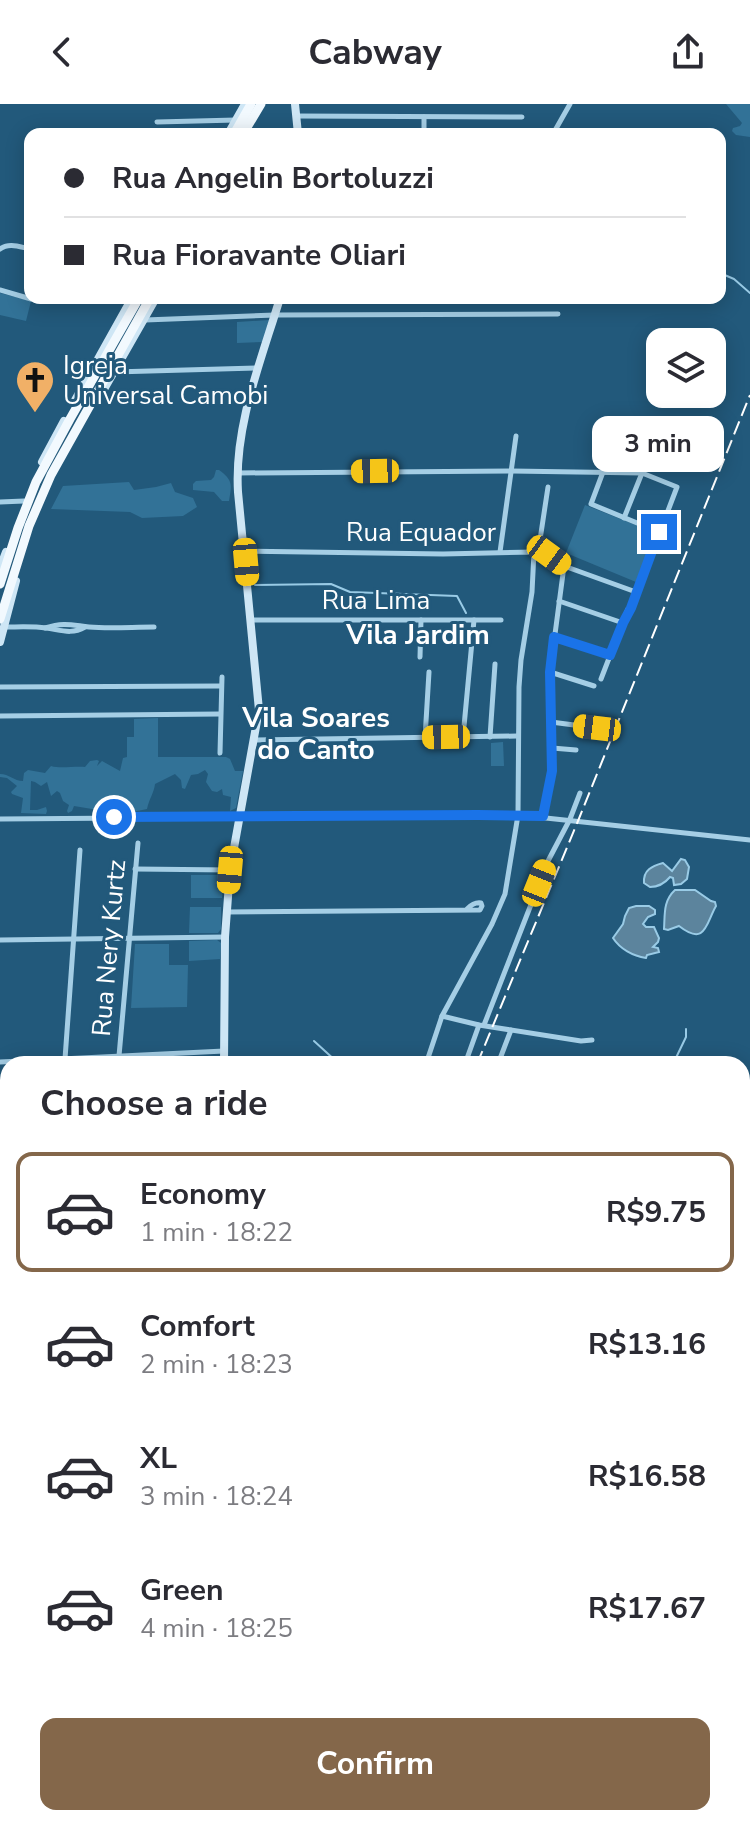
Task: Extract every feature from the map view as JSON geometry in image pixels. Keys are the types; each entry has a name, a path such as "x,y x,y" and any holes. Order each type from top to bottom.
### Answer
{"highway":[{"path":"234,128 248,104"},
{"path":"249,128 263,104"},
{"path":"2,563 48,458 135,304"},
{"path":"2,623 25,538 53,476 150,304"},
{"path":"87,387 101,355"},
{"path":"48,458 48,469 53,476"},
{"path":"0,584 18,528"}],"main road":[{"path":"233,128 248,104"},
{"path":"2,563 24,501 49,448 129,304"},
{"path":"53,476 151,304"},
{"path":"224,1056 225,937 230,870 259,710 237,473 242,427 278,304"},
{"path":"0,642 2,623"}],"street":[{"path":"556,128 570,104"},
{"path":"295,109 424,117 522,117"},
{"path":"424,117 424,128"},
{"path":"157,122 236,120"},
{"path":"0,249 11,245 24,248"},
{"path":"0,290 24,297"},
{"path":"144,320 275,315 558,314"},
{"path":"114,372 259,368"},
{"path":"500,552 516,436"},
{"path":"603,472 591,504 659,532"},
{"path":"237,473 642,473 677,487 601,679"},
{"path":"624,518 642,473"},
{"path":"429,1056 442,1016 505,894 518,815 517,736 521,660 548,487"},
{"path":"0,502 24,501"},
{"name":"Rua Equador","path":"245,551 536,552 549,555 564,566 636,592"},
{"path":"543,816 552,771 550,672 564,566"},
{"path":"559,601 623,623"},
{"name":"Rua Lima","path":"251,620 501,620"},
{"path":"420,657 421,620"},
{"path":"463,737 474,620"},
{"path":"2,623 45,628 59,623 86,627 154,627"},
{"path":"554,637 610,655"},
{"path":"490,737 495,664"},
{"path":"425,738 429,672"},
{"path":"550,672 594,686"},
{"path":"220,753 222,677"},
{"path":"0,687 221,686"},
{"path":"0,716 220,714"},
{"path":"551,722 597,728"},
{"path":"255,740 517,736"},
{"path":"552,748 576,750"},
{"path":"468,1056 548,861 580,793"},
{"path":"0,819 518,815 750,840"},
{"name":"Rua Nery Kurtz","path":"119,1056 138,843"},
{"path":"65,1056 80,850"},
{"path":"135,869 230,870"},
{"path":"226,912 467,909"},
{"path":"0,940 225,937"},
{"path":"442,1016 511,1030 592,1040"},
{"path":"501,1056 511,1030"},
{"path":"119,1056 224,1051"}],"shaded area":[{"path":"726,104 750,104 750,137 736,135 732,131 742,123"},
{"path":"0,293 30,304 26,321 0,315"},
{"path":"269,320 263,342 237,343 237,322"},
{"path":"216,470 229,480 229,501 222,501 214,492 193,490 196,481 211,480"},
{"path":"129,482 134,490 171,483 175,492 193,498 197,507 183,516 142,518 130,512 51,509 63,486"},
{"path":"585,505 656,533 636,582 566,553"},
{"path":"158,718 158,757 226,757 235,771 243,771 236,808 230,811 231,797 223,795 222,789 212,791 206,782 208,774 205,770 191,775 185,789 175,774 155,784 147,809 129,812 74,806 68,813 69,805 60,793 57,791 51,796 47,782 41,786 31,781 30,810 46,807 47,811 46,814 21,813 23,798 11,792 17,786 0,777 3,774 23,781 24,773 28,770 45,773 51,766 85,767 90,761 97,760 97,766 102,761 120,771 123,758 127,757 127,737 134,737 134,719"},
{"path":"503,742 504,766 491,766 491,743"},
{"path":"681,859 689,867 687,879 681,884 674,885 670,877 656,886 650,887 644,883 645,875 652,867 663,863 672,871"},
{"path":"191,875 224,875 222,898 191,898"},
{"path":"675,890 695,890 715,902 707,925 700,933 688,932 679,926 664,929 667,903"},
{"path":"649,906 655,910 655,914 643,924 654,927 659,938 653,947 658,948 659,952 646,958 627,951 613,938 629,908"},
{"path":"190,907 221,907 221,929 218,933 189,933"},
{"path":"217,940 221,943 220,959 189,961 189,941"},
{"path":"135,944 169,944 169,965 188,965 187,1007 131,1008"}],"waterway":[{"path":"726,276 750,293"},
{"path":"255,585 331,584 350,592 457,596 466,613"},
{"path":"677,1056 686,1037 686,1029"},
{"path":"314,1041 330,1056"}],"railway":[{"path":"480,1056 750,395"}],"place":[{"name":"Igreja Universal Camobi","path":"35,414"}],"district":[{"name":"Vila Jardim","path":"418,635"},
{"name":"Vila Soares do Canto","path":"316,734"}],"route":[{"path":"114,817 543,816 552,771 550,672 554,637 610,655 659,532"}]}
